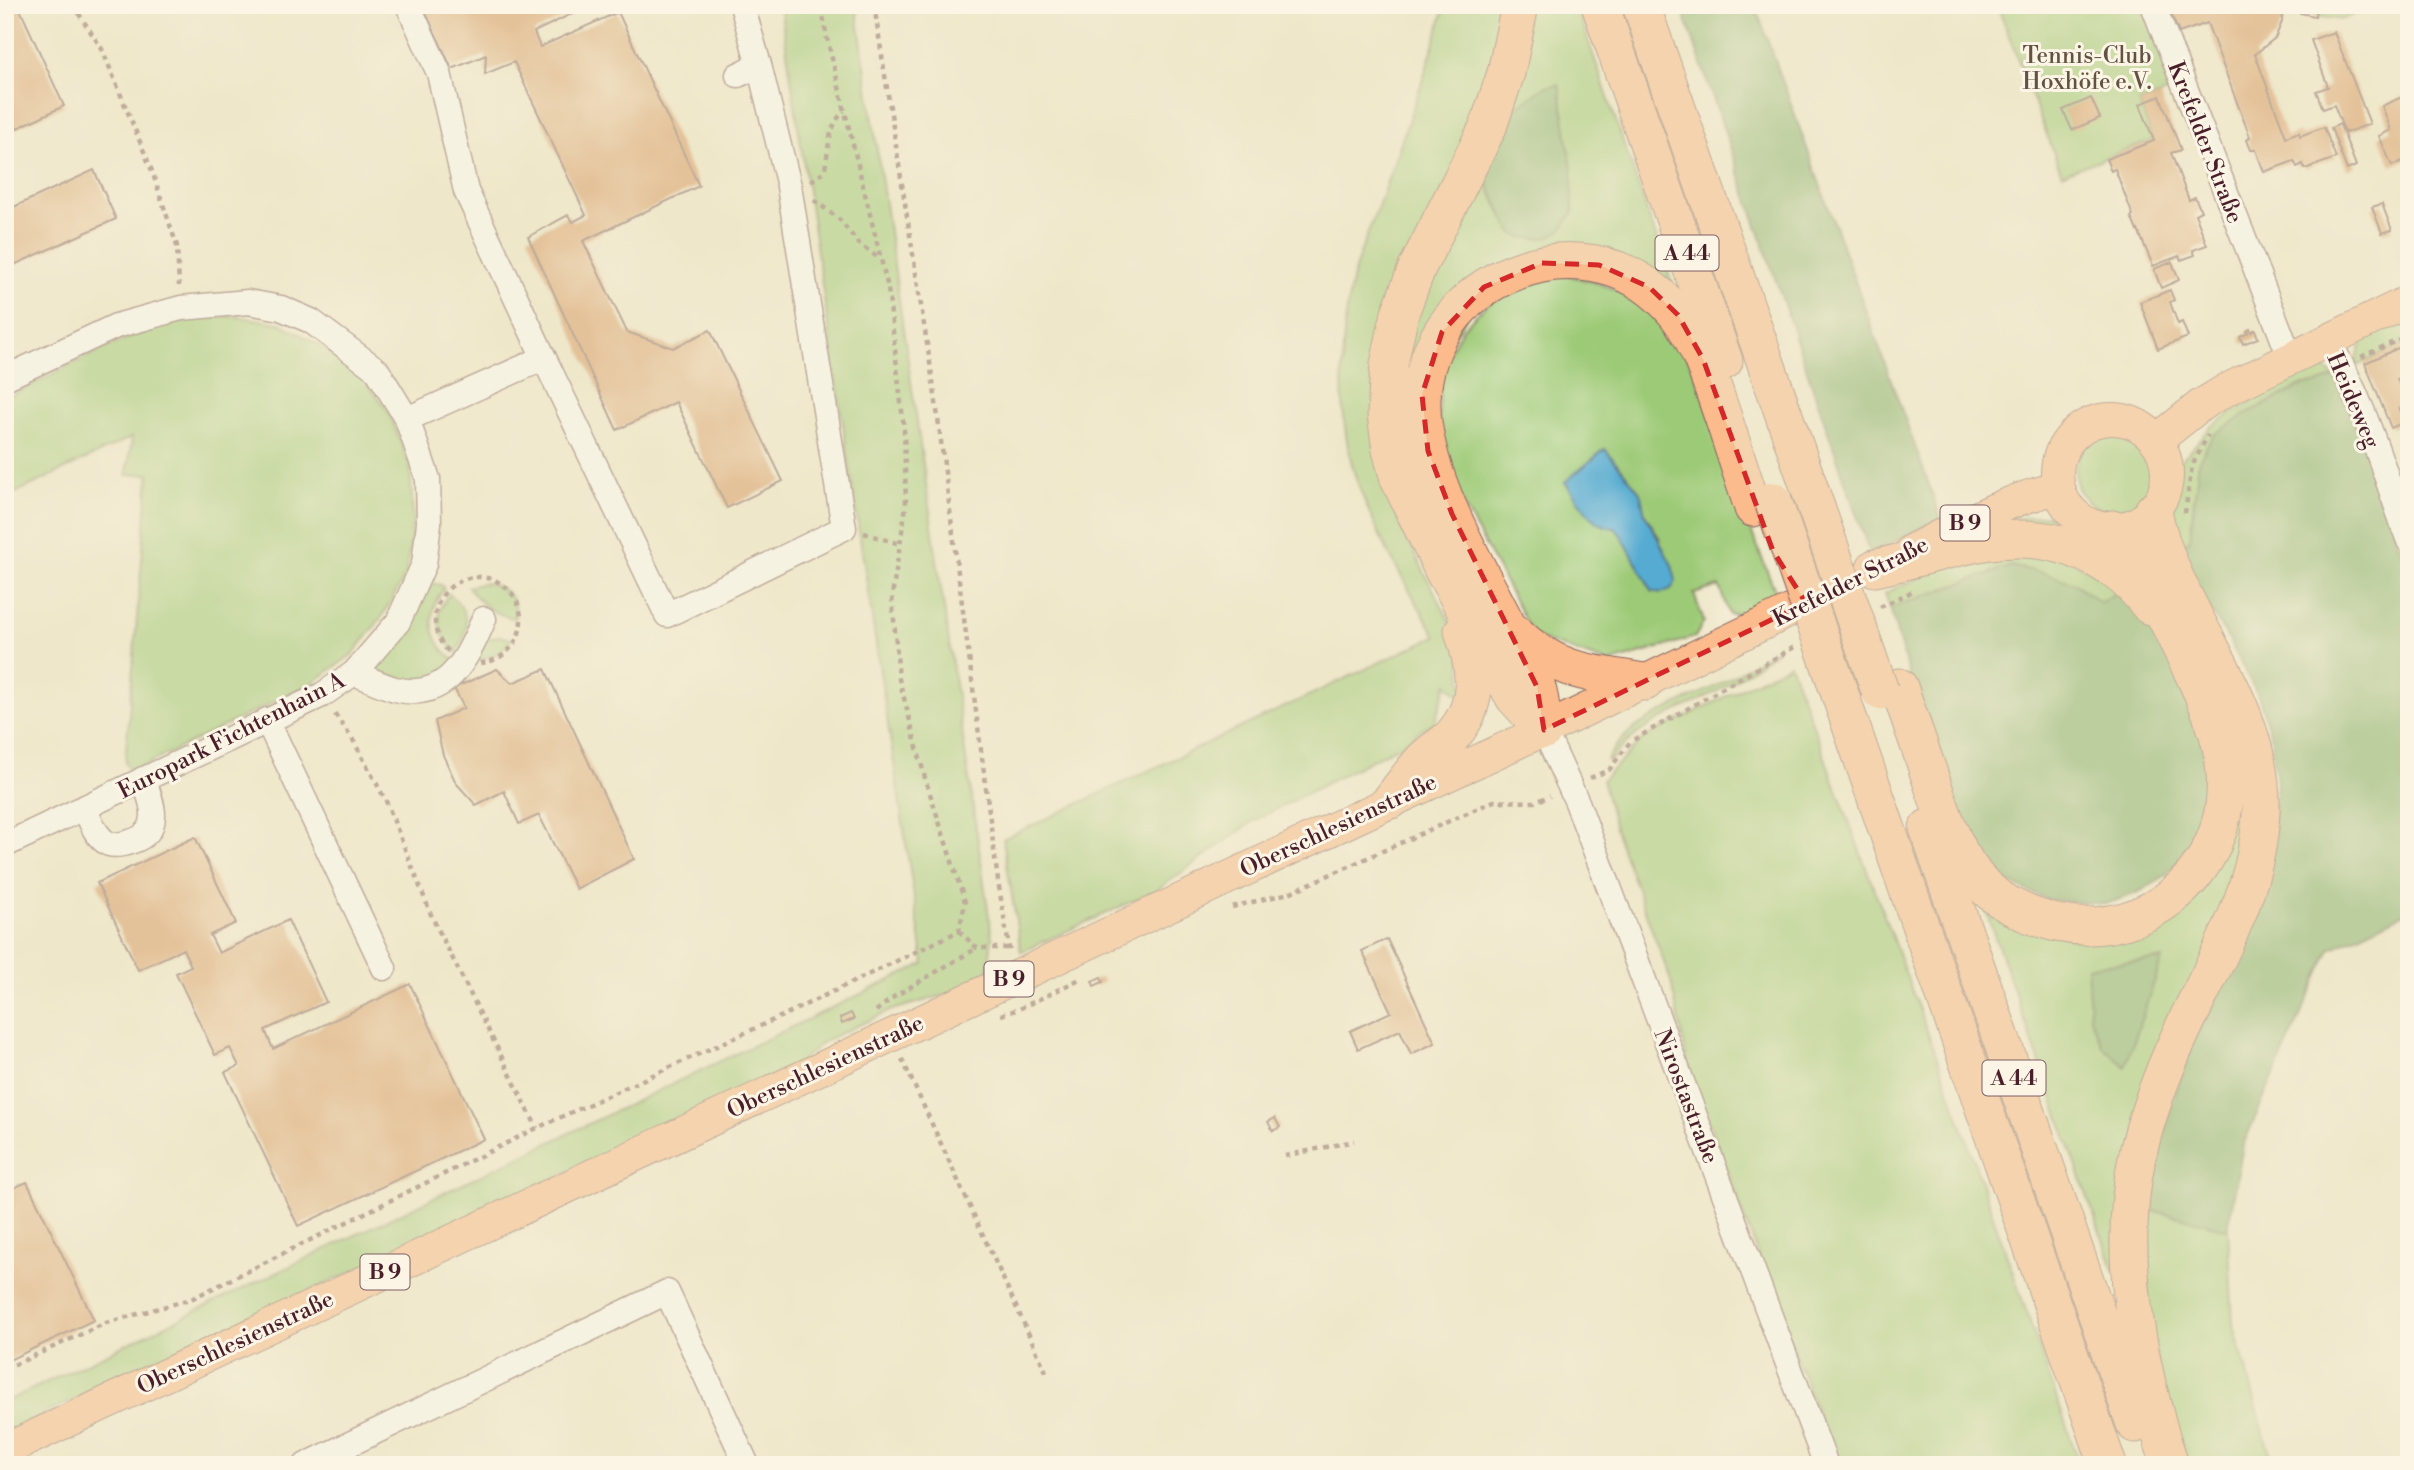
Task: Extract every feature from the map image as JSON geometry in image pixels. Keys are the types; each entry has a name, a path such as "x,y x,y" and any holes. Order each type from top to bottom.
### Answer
{"highway":[{"path":"1520,5 1506,73 1491,119 1417,268 1399,313 1389,364 1386,399 1391,450 1399,479 1443,570 1514,697 1544,730"},
{"name":"A 44","path":"1600,5 1763,505 1811,610 2109,1465"},
{"name":"A 44","path":"1641,5 1738,284 1819,487 2149,1465"},
{"path":"1544,730 1537,687 1437,478 1428,451 1422,409 1428,363 1442,332 1474,295 1503,276 1562,261 1609,267 1628,275 1659,295 1688,330 1703,359 1763,505"},
{"path":"2153,511 2171,566 2243,717 2253,748 2261,797 2257,850 2244,897 2231,931 2159,1082 2134,1175 2130,1239 2135,1317 2150,1399 2170,1465"},
{"path":"1889,689 1965,861 1978,879 2001,900 2029,915 2063,925 2092,926 2136,916 2167,900 2201,867 2217,837 2225,808 2224,758 2213,719 2137,557 2112,529"},
{"path":"1875,568 2002,539 2033,538 2060,543 2098,559 2126,580 2158,617 2191,669"},
{"path":"1391,800 1423,759 1453,735 1465,718 1473,699 1474,671 1470,652 1443,570"},
{"path":"1507,626 1534,650 1564,667 1645,682"}],"main road":[{"path":"2156,441 2201,405 2290,357 2335,353 2409,301"},
{"path":"2110,419 2143,429 2156,441 2163,455 2166,471 2165,486 2153,511 2140,522 2112,529 2095,527 2073,514 2062,497 2057,475 2059,458 2078,430 2094,422 2110,419"},
{"name":"Krefelder Straße","path":"1645,682 2006,504 2059,488"},
{"name":"Oberschlesienstraße","path":"5,1450 1645,682"}],"street":[{"path":"408,5 439,73 466,191 667,615 844,527 789,186 748,70 742,5"},
{"name":"Krefelder Straße","path":"2153,5 2290,357"},
{"name":"Europark Fichtenhain A","path":"5,378 116,326 181,308 248,302 281,308 311,321 377,370 407,419 428,479 429,523 424,564 398,622 354,673 322,695 5,845"},
{"name":"Heideweg","path":"2335,353 2409,541"},
{"path":"407,419 544,358"},
{"path":"354,673 396,689 426,690 452,677 469,653 484,619"},
{"path":"267,720 384,968"},
{"name":"Nirostastraße","path":"1544,730 1577,802 1826,1465"},
{"path":"85,808 97,834 109,844 121,845 136,841 149,833 154,817 154,804 143,779"},
{"path":"306,1465 667,1292 747,1465"}],"path":[{"path":"73,5 102,49 152,171 177,246 181,308"},
{"path":"821,5 888,288 904,429 906,506 892,596 899,679 925,778 965,902 959,931"},
{"path":"874,5 935,395 1009,948 977,948 895,996 880,1009"},
{"path":"789,186 814,180 824,172 831,128 844,111"},
{"path":"789,186 821,204 840,220 858,243 881,259"},
{"path":"2335,353 2409,334"},
{"path":"844,527 900,544"},
{"path":"322,695 352,738 386,801 432,917 537,1128"},
{"path":"959,931 977,948"},
{"path":"5,1369 106,1323 191,1299 537,1128 780,1017 959,931"},
{"path":"901,1059 1048,1376"},
{"path":"1285,1156 1354,1141"}],"highlighted area":[{"path":"1542,263 1599,265 1649,287 1678,315 1703,359 1773,551 1806,603 1544,730 1537,687 1452,514 1428,451 1422,395 1442,332 1484,287"}],"green space":[{"path":"780,5 856,5 992,937 988,971 955,992 892,1010 824,1041 793,1068 5,1432 5,1402 924,964"},
{"path":"1445,5 1505,5 1491,77 1462,151 1378,458 1400,525 1460,641 1463,698 1447,684 1435,721 1399,746 1255,820 1157,890 1021,952 1003,839 1436,636 1383,541 1357,481 1346,434 1342,381 1344,329 1355,270 1415,101"},
{"path":"1526,5 1576,5 1679,304 1659,285 1493,273 1404,418 1402,379 1419,293 1478,164 1502,216 1545,87 1507,112"},
{"path":"1681,5 1755,5 1941,518 1870,554"},
{"name":"Tennis-Club Hoxhöfe e.V.","path":"1997,5 2144,5 2176,89 2139,103 2153,140 2062,174"},
{"path":"2312,5 2377,5 2341,20 2315,16 2317,6"},
{"path":"1559,84 1572,169 1573,213 1561,230 1547,238 1522,238 1511,232 1478,164 1507,112 1545,87"},
{"path":"1564,275 1593,282 1641,303 1675,335 1693,369 1738,497 1778,598 1745,613 1729,614 1719,586 1694,594 1704,622 1695,637 1609,663 1534,637 1462,502 1438,434 1441,367 1463,328 1486,305 1521,285","holes":["1645,514 1660,539 1652,591 1622,535 1615,528"]},
{"path":"234,316 280,323 321,346 361,375 388,411 410,466 413,518 406,575 381,618 353,654 312,683 131,772 125,763 149,474 127,475 132,437 5,498 5,398 138,334 185,320"},
{"path":"2409,316 2409,341 2354,367 2364,337"},
{"path":"2316,361 2335,377 2317,384 2303,385 2248,413 2194,496 2190,540 2180,547 2167,506 2177,465 2212,426"},
{"path":"2335,377 2409,572 2409,911 2330,949 2243,1145 2228,1229 2151,1210 2159,1151 2190,1049 2248,936 2259,908 2277,785 2272,740 2259,698 2230,642 2199,592 2180,547 2190,540 2199,460 2213,435 2248,413 2304,385 2317,384"},
{"path":"2113,435 2128,438 2140,446 2148,458 2151,473 2148,488 2140,500 2128,508 2113,511 2098,508 2086,500 2078,488 2075,473 2078,458 2086,446 2098,438"},
{"path":"2047,515 2112,545 1993,527 2012,519"},
{"path":"2053,551 2122,588 2101,603 2074,583 2011,566 1890,608 1885,593 1958,561"},
{"path":"2011,566 2074,583 2101,603 2122,588 2171,651 2211,741 2207,818 2185,857 2158,881 2137,893 2106,904 2049,900 2007,882 1988,865 1971,845 1922,722 1890,608"},
{"path":"430,583 441,585 444,589 438,598 432,618 436,638 447,654 456,661 445,672 413,683 373,671 390,654 410,625"},
{"path":"483,583 497,586 508,594 514,605 515,619 489,608 468,587"},
{"path":"449,594 462,608 466,622 464,637 456,653 445,639 439,625 440,610"},
{"path":"499,636 512,639 496,654 475,659 482,641"},
{"path":"1776,649 1777,651 1730,684 1662,718 1634,736 1610,761 1607,760 1628,733 1642,723 1728,679"},
{"path":"1790,664 1948,1087 2080,1465 1836,1465 1688,1066 1671,981 1617,835 1602,780 1645,737"},
{"path":"2242,798 2258,820 2114,1271 1974,878 1985,895 2140,919"},
{"path":"2162,959 2125,1067 2103,1047 2090,1018 2087,966"},
{"path":"2151,1210 2228,1229 2233,1323 2273,1465 2187,1465 2161,1384 2147,1303"}],"water":[{"path":"1605,449 1640,492 1645,514 1672,565 1676,581 1671,589 1661,593 1652,591 1621,535 1615,528 1607,527 1592,518 1565,482"}],"building":[{"path":"5,5 18,5 64,106 5,134"},
{"path":"590,5 534,32 540,47 618,12 699,186 583,241 627,332 673,348 710,330 783,481 727,508 676,402 617,430 528,237 568,215 573,222 586,215 514,62 485,74 486,55 452,69 423,7"},
{"path":"2171,5 2283,6 2282,22 2275,38 2255,54 2286,137 2299,132 2300,136 2324,127 2336,158 2305,169 2303,164 2297,167 2294,161 2264,172 2256,150 2251,150 2247,140 2250,137 2207,23 2179,33 2170,12 2173,10"},
{"path":"2302,5 2317,6 2315,16 2300,13"},
{"path":"2334,32 2370,124 2345,133 2334,105 2323,109 2316,91 2328,87 2311,40"},
{"path":"2160,96 2181,150 2171,153 2189,200 2195,197 2201,211 2195,214 2207,245 2193,250 2195,255 2181,260 2179,256 2153,266 2131,217 2133,216 2115,169 2111,171 2106,159 2154,141 2140,104"},
{"path":"2404,96 2409,107 2409,158 2392,166 2379,136 2391,130 2382,106"},
{"path":"2091,98 2100,118 2072,130 2063,110"},
{"path":"2340,124 2356,166 2347,170 2331,128"},
{"path":"94,170 116,219 5,269 5,211"},
{"path":"2382,204 2392,230 2382,233 2372,207"},
{"path":"2172,262 2179,280 2161,288 2154,269"},
{"path":"2170,290 2174,300 2170,302 2178,324 2182,322 2188,337 2158,349 2140,302"},
{"path":"2250,329 2251,332 2255,330 2258,338 2243,344 2240,337"},
{"path":"2409,343 2409,391 2402,376 2397,379 2408,405 2399,409 2405,422 2391,428 2365,363"},
{"path":"497,669 512,683 545,669 634,859 576,889 539,815 519,824 504,791 476,805 456,783 443,755 435,721 464,708 454,688"},
{"path":"195,837 236,923 210,935 219,953 288,920 326,1002 265,1030 273,1049 410,984 484,1139 298,1226 225,1072 239,1066 230,1048 215,1055 176,973 191,966 183,949 138,970 97,883"},
{"path":"1387,939 1435,1043 1411,1054 1400,1030 1358,1049 1350,1031 1391,1012 1362,951"},
{"path":"1101,977 1103,982 1094,986 1092,981"},
{"path":"851,1013 854,1019 842,1024 840,1018"},
{"path":"1275,1118 1280,1127 1273,1131 1268,1122"},
{"path":"27,1182 94,1320 5,1362 5,1192"}]}
